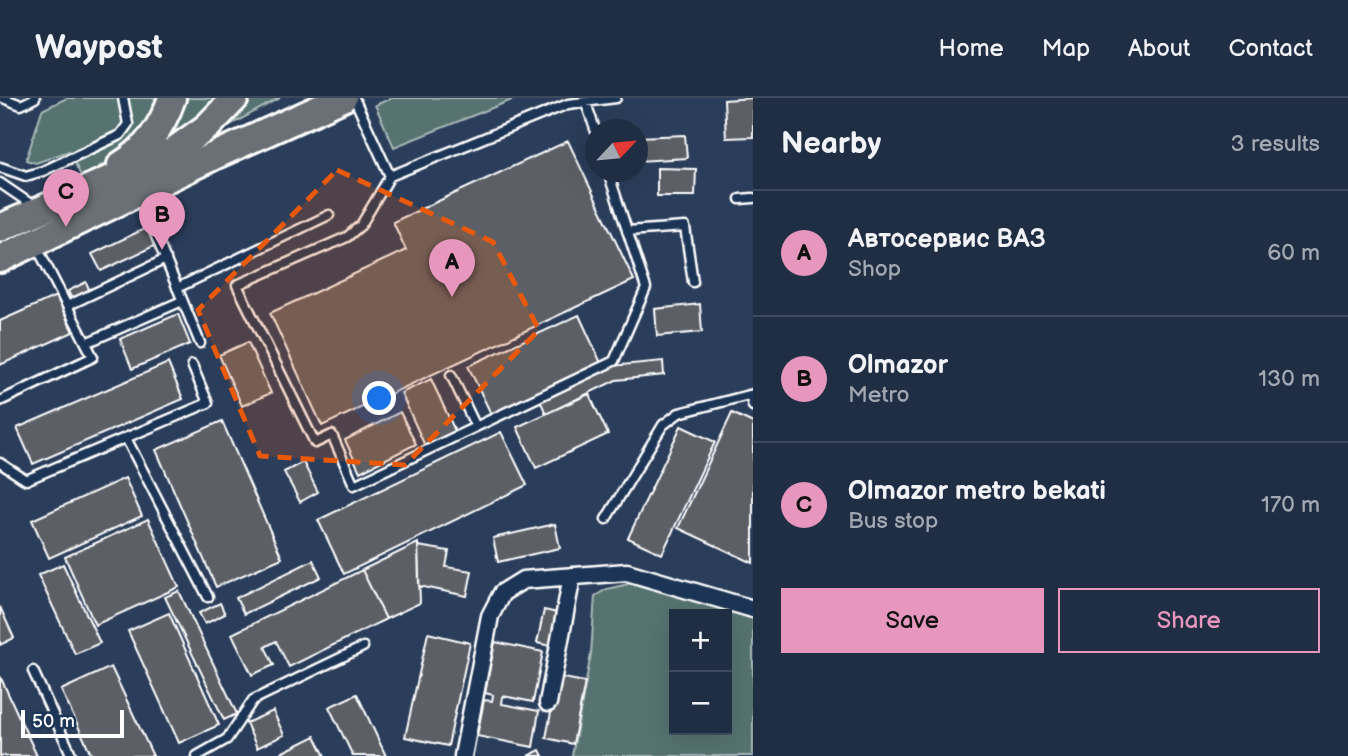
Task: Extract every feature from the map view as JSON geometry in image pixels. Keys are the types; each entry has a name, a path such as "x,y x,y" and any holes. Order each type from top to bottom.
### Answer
{"main road":[{"path":"40,211 132,159 154,136 172,98"},
{"path":"0,228 172,152 207,127 234,98"},
{"path":"214,156 302,98"},
{"path":"0,259 214,156 343,98"}],"street":[{"path":"463,756 490,616 502,593 523,580 627,572 753,609"},
{"path":"548,704 572,576"}],"lane":[{"path":"2,100 21,105 36,98"},
{"path":"0,167 26,176 43,171 120,135 128,124 123,98"},
{"path":"354,98 390,176"},
{"path":"611,182 646,288 614,361 354,485 332,435 314,443 237,285 347,237 361,225 390,176 568,104 615,98"},
{"path":"586,103 592,119"},
{"path":"0,183 40,211"},
{"path":"138,192 200,343"},
{"path":"740,199 753,198"},
{"path":"177,288 329,215"},
{"path":"627,231 685,227 693,282"},
{"path":"0,401 93,357 35,242"},
{"path":"67,306 166,259"},
{"path":"86,343 182,301"},
{"path":"0,463 26,480 208,403 192,365"},
{"path":"451,375 476,427"},
{"path":"607,519 663,425 678,413 752,395 753,406"},
{"path":"126,438 208,597"},
{"path":"197,756 227,739 253,700 363,647"},
{"path":"33,671 72,756"}],"highlighted area":[{"path":"337,170 493,242 539,330 405,465 260,456 198,310"}],"green space":[{"path":"67,98 158,98 150,124 136,142 82,178 69,151 36,163 26,160 42,110"},
{"path":"182,98 227,98 157,148"},
{"path":"248,98 280,98 219,131 221,127"},
{"path":"392,98 517,98 394,147 375,105"},
{"path":"641,581 753,615 753,756 572,756 591,654 595,596 607,589"}],"building":[{"path":"753,98 753,137 726,138 724,100"},
{"path":"685,135 687,158 648,160 648,137"},
{"path":"568,141 585,182 587,182 634,280 322,426 270,313 406,250 393,222"},
{"path":"657,168 696,169 695,196 657,196"},
{"path":"148,227 156,245 101,271 92,254"},
{"path":"86,282 91,294 73,302 68,291"},
{"path":"56,296 73,332 0,365 0,321"},
{"path":"700,304 702,332 657,336 655,309"},
{"path":"178,314 190,344 132,369 120,339"},
{"path":"579,315 601,363 491,414 468,366"},
{"path":"248,342 271,393 242,406 219,355"},
{"path":"663,361 664,375 616,380 546,414 540,400 611,366"},
{"path":"168,363 183,399 33,464 17,428"},
{"path":"431,379 456,433 425,446 401,393"},
{"path":"589,394 608,434 536,468 517,427"},
{"path":"400,412 416,444 360,472 345,440"},
{"path":"732,413 753,423 753,563 678,528"},
{"path":"222,421 282,558 216,587 156,450"},
{"path":"681,426 715,442 662,554 628,538"},
{"path":"501,432 527,485 344,574 318,520"},
{"path":"303,462 318,492 300,502 284,472"},
{"path":"125,478 142,516 49,558 32,520"},
{"path":"148,519 179,587 95,625 65,557"},
{"path":"555,524 560,548 498,562 493,538"},
{"path":"418,543 420,603 386,619 362,570"},
{"path":"418,546 449,551 446,567 472,571 467,596 419,586"},
{"path":"313,560 321,577 244,614 236,598"},
{"path":"63,564 100,643 75,654 38,575"},
{"path":"362,570 386,619 289,667 276,641 265,647 274,665 252,675 232,634"},
{"path":"179,591 237,714 224,720 165,597"},
{"path":"220,603 225,614 205,624 199,613"},
{"path":"0,607 14,638 0,645"},
{"path":"544,610 562,614 555,647 537,643"},
{"path":"169,613 219,725 179,743 128,631"},
{"path":"428,633 470,643 448,746 405,737"},
{"path":"495,642 543,652 533,702 503,696 502,704 539,711 533,747 477,736 484,700 492,701 493,695 485,693"},
{"path":"111,667 153,756 92,756 61,690"},
{"path":"0,676 37,756 0,756"},
{"path":"558,677 585,682 573,744 546,738"},
{"path":"357,694 386,756 353,756 329,707"},
{"path":"273,711 284,735 257,748 246,723"},
{"path":"315,736 325,756 275,756"},
{"path":"540,750 543,756 528,756"}],"place":[{"name":"Olmazor metro bekati","path":"66,227"},
{"name":"Olmazor","path":"162,250"},
{"name":"Автосервис ВАЗ","path":"452,297"}]}
